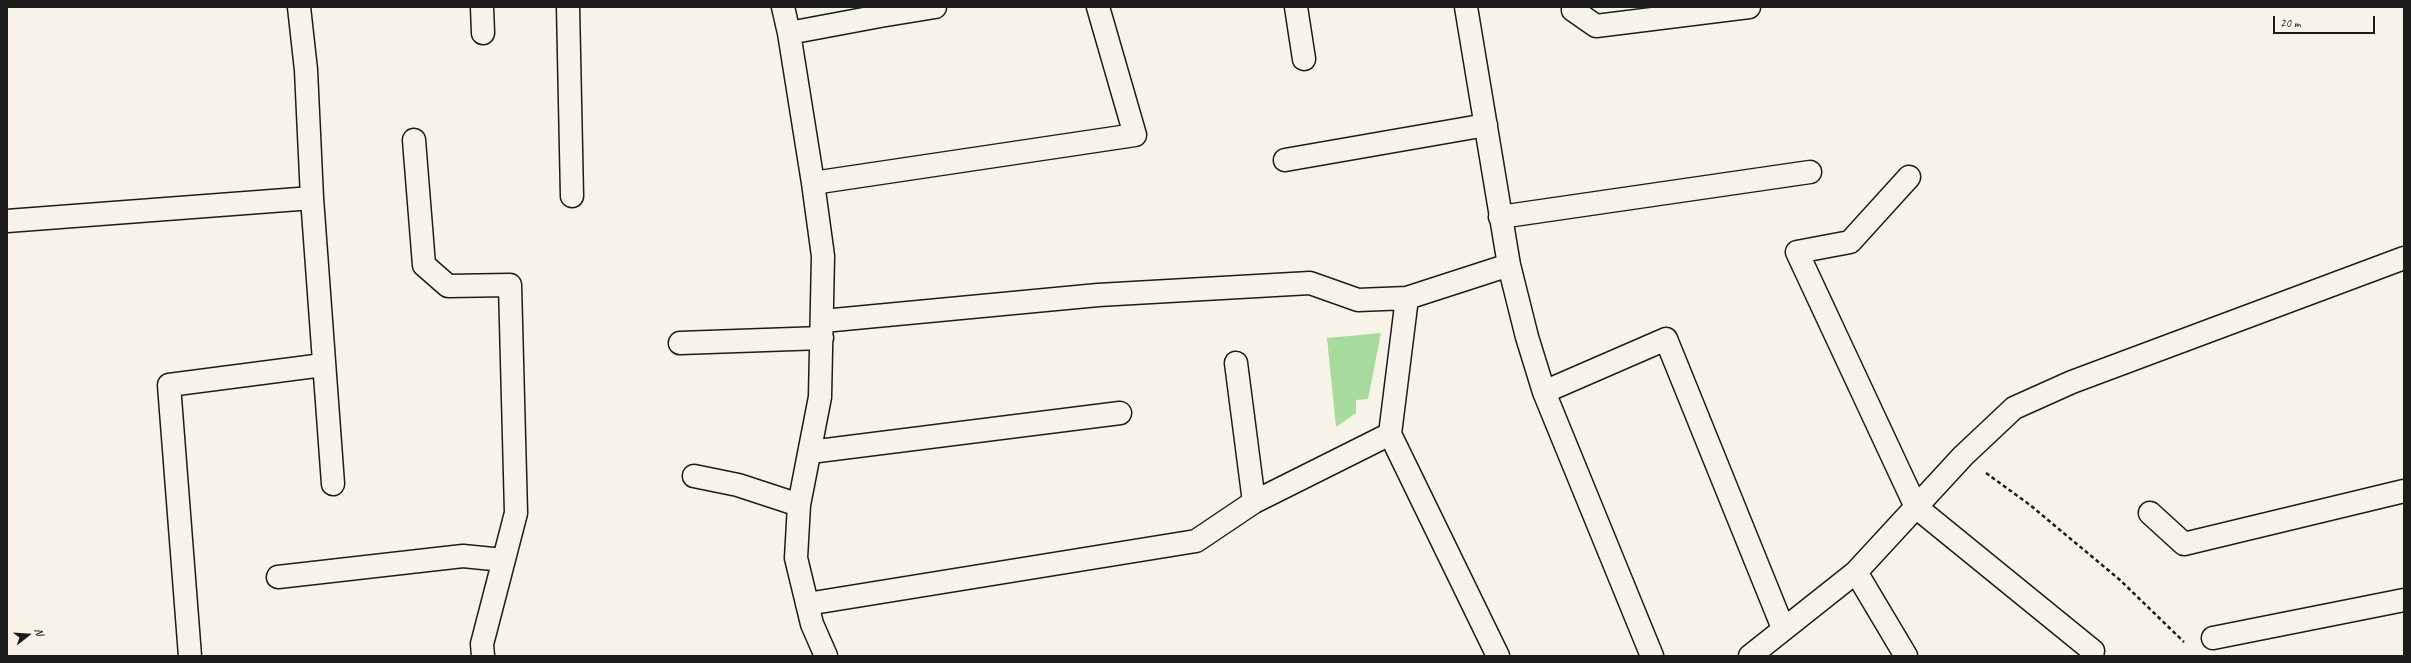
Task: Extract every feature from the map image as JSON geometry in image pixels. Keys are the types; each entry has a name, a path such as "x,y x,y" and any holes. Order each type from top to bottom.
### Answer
{"street":[{"path":"299,7 306,70 322,366 333,484"},
{"path":"482,7 483,33"},
{"path":"568,7 572,196"},
{"path":"783,7 789,33 823,256 820,397 799,505 796,558 812,624 826,656"},
{"path":"789,33 879,12 935,7"},
{"path":"813,183 1134,135 1098,7"},
{"path":"1296,7 1304,59"},
{"path":"1466,7 1509,265 1544,392 1652,656"},
{"path":"1573,7 1573,10 1596,26 1749,7"},
{"path":"1285,160 1486,125"},
{"path":"414,140 424,264 448,286 510,285 516,513 482,644 483,656"},
{"path":"1500,217 1810,172"},
{"path":"1909,177 1850,242 1797,252 1916,507 2094,652"},
{"path":"7,221 312,198"},
{"path":"1763,652 1783,628 1856,572 1963,456 2014,408 2072,382 2404,258"},
{"path":"680,343 822,330 1098,295 1310,283 1358,300 1407,298 1509,265"},
{"path":"1407,298 1390,434 1498,656"},
{"path":"1544,392 1666,339 1783,628"},
{"path":"1236,363 1254,502"},
{"path":"190,656 169,385 322,366"},
{"path":"810,452 1120,413"},
{"path":"807,604 1196,541 1254,502 1390,434"},
{"path":"694,476 738,485 799,505"},
{"path":"2150,513 2184,544 2404,491"},
{"path":"278,577 463,556 503,560"},
{"path":"1856,572 1906,656"},
{"path":"2213,638 2404,600"}],"path":[{"path":"1963,456 2030,505 2120,580 2187,645"}],"green space":[{"path":"1381,333 1368,399 1356,400 1356,413 1336,427 1327,338"}]}
